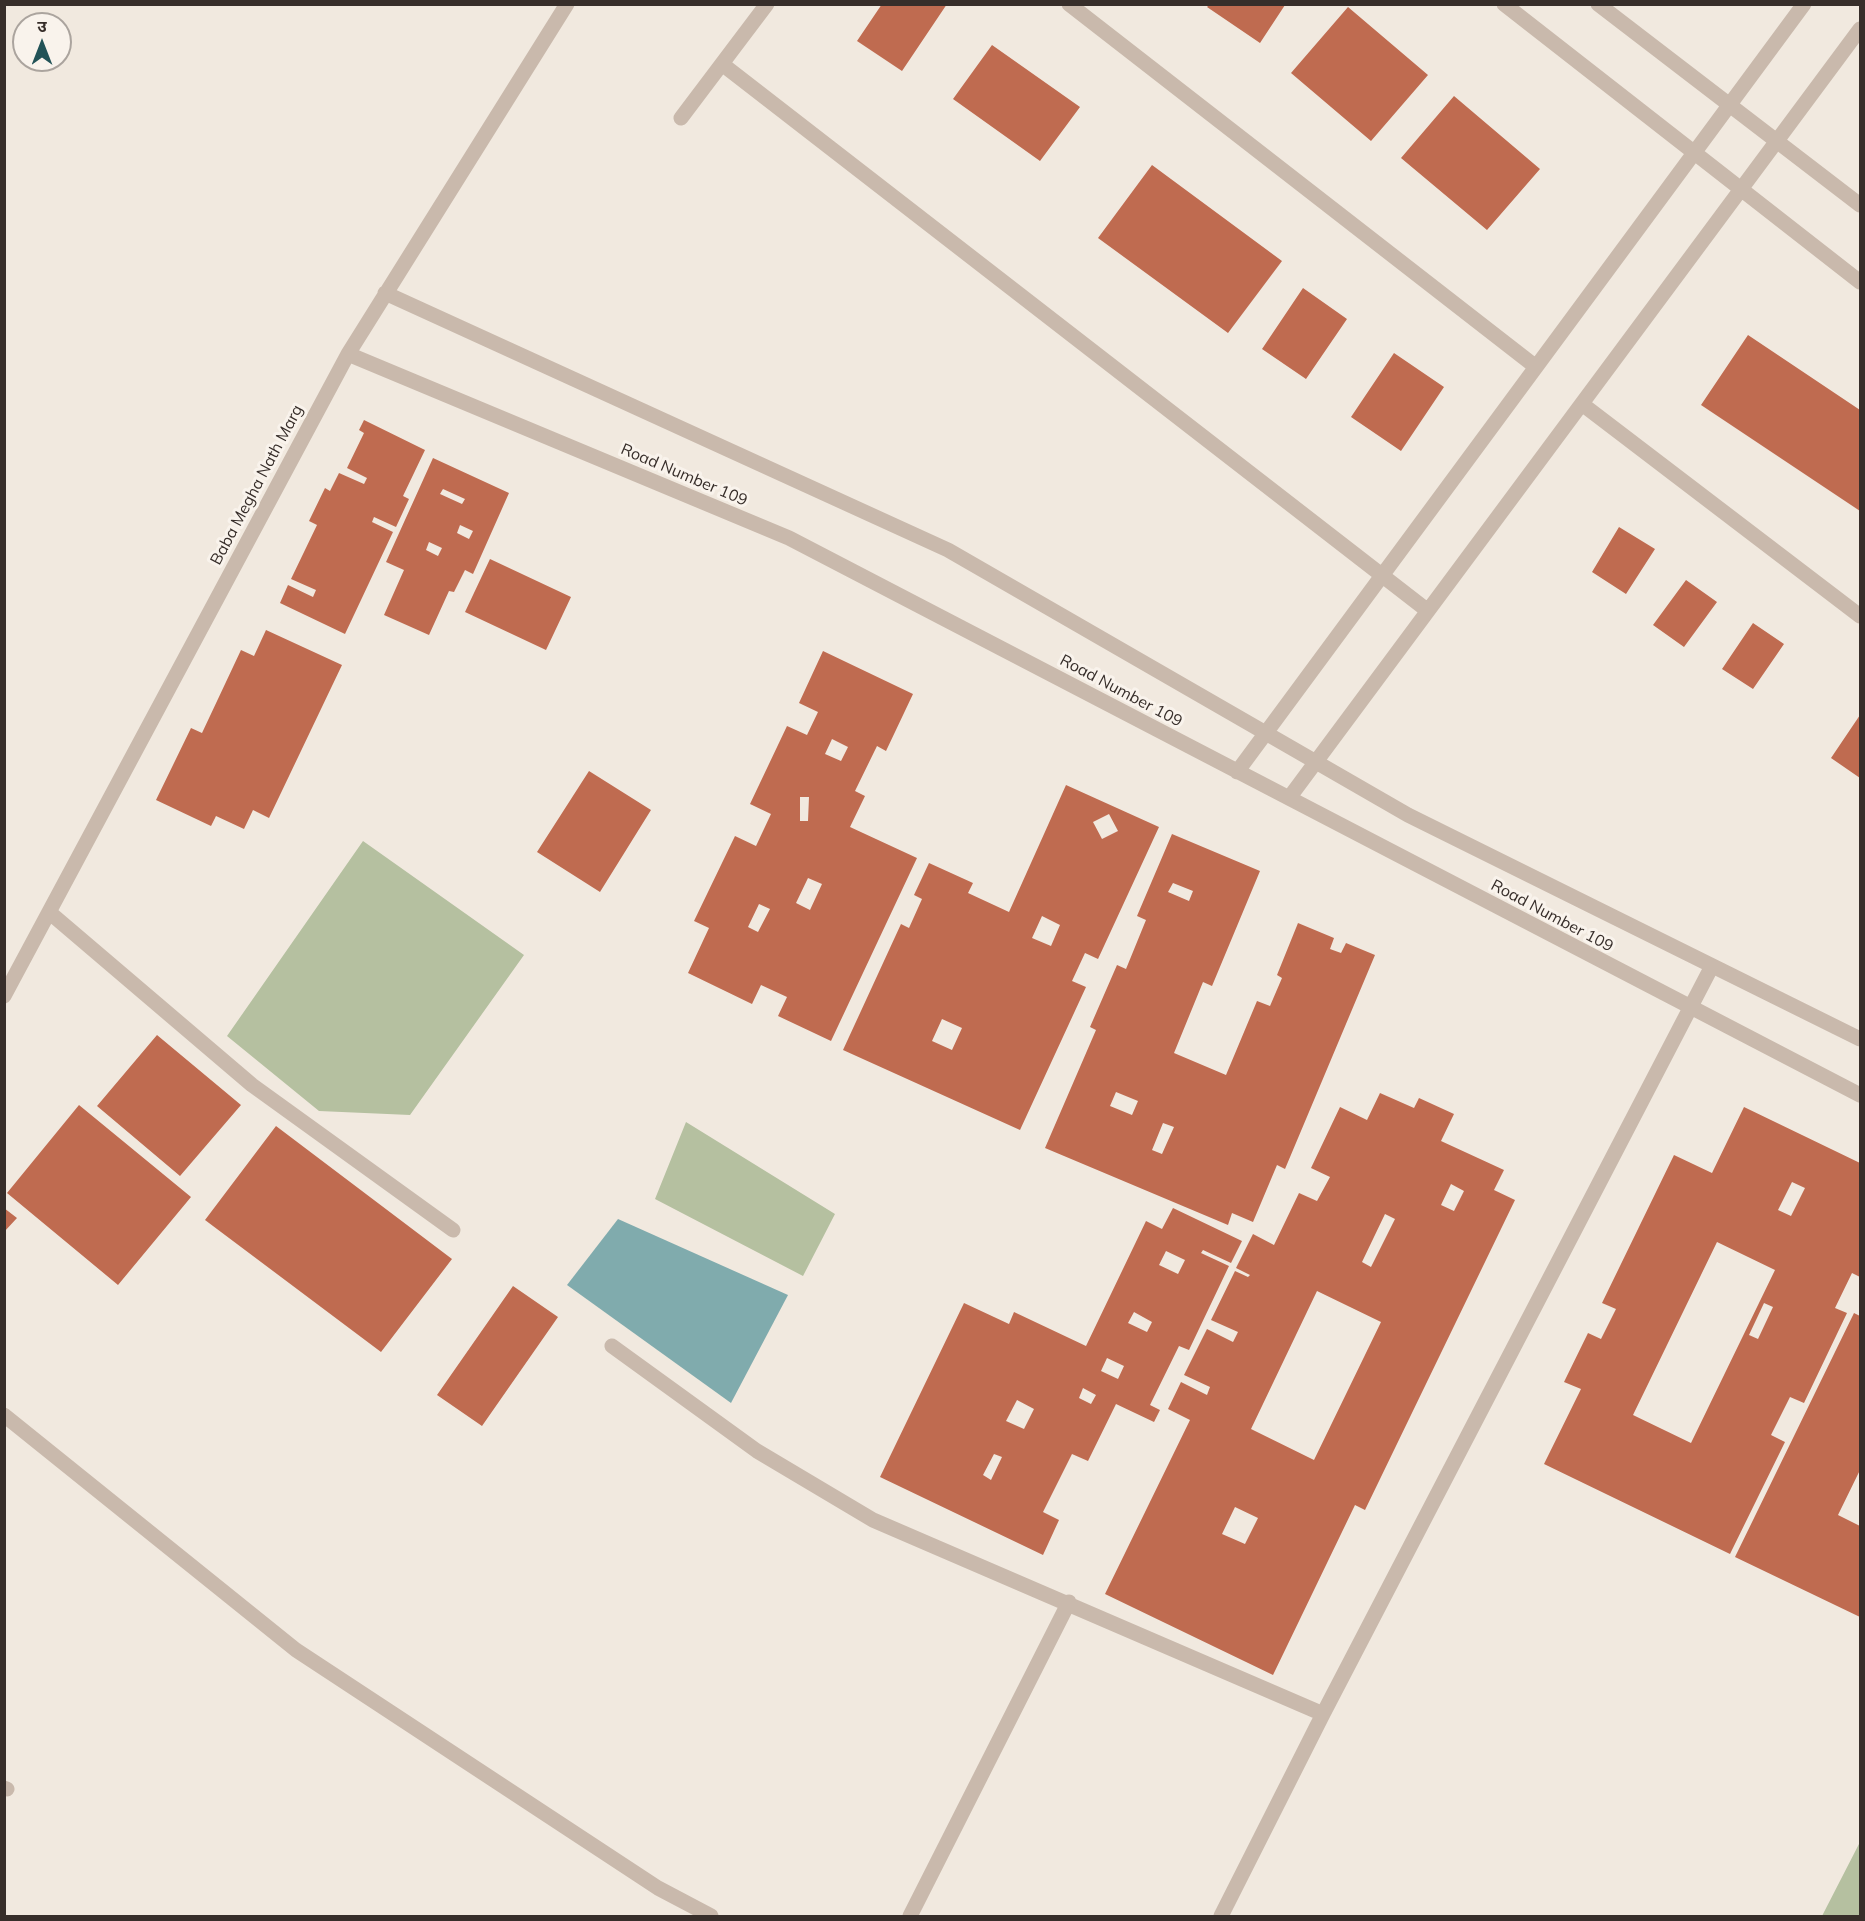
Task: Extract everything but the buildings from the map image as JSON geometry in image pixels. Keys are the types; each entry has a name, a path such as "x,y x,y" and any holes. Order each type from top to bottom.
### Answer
{"street":[{"name":"Baba Megha Nath Marg","path":"4,996 348,354 567,4"},
{"path":"681,118 767,4"},
{"path":"1069,4 1536,367"},
{"path":"1504,4 1860,282"},
{"path":"1598,4 1860,205"},
{"path":"1237,772 1804,4"},
{"path":"1288,798 1860,29"},
{"path":"722,64 1428,611"},
{"name":"Road Number 109","path":"386,293 948,550 1408,815 1860,1039"},
{"name":"Road Number 109","path":"348,354 789,538 1860,1095"},
{"path":"1582,404 1860,616"},
{"path":"49,912 252,1085 453,1230"},
{"path":"1221,1917 1323,1714 1712,966"},
{"path":"612,1346 757,1451 873,1520 1069,1602 1323,1714"},
{"path":"4,1415 296,1650 658,1888 711,1917"},
{"path":"910,1917 1069,1602"}],"green space":[{"path":"363,841 524,955 410,1115 319,1111 227,1036"},
{"path":"686,1122 835,1214 803,1276 655,1199"},
{"path":"1860,1842 1860,1916 1822,1916"}],"water":[{"path":"618,1219 788,1295 731,1403 567,1285"}]}
